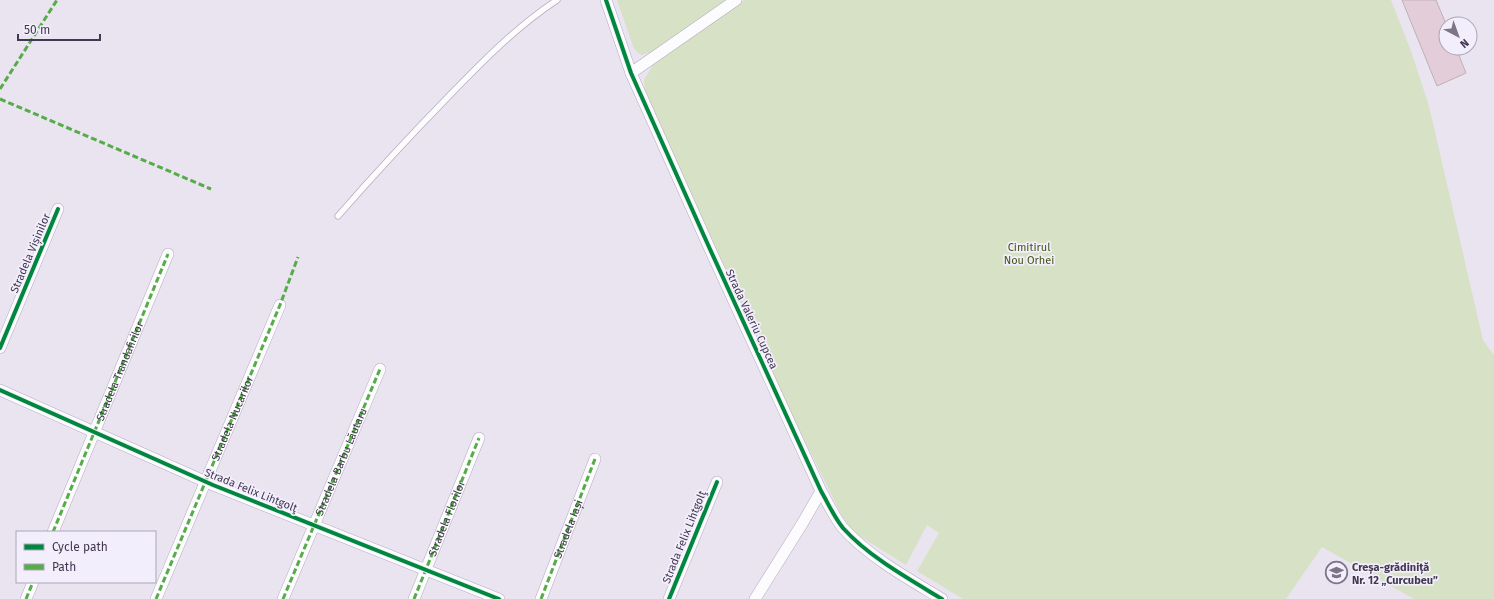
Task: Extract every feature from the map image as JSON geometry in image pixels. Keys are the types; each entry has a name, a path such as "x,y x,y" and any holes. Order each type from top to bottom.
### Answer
{"street":[{"name":"Strada Valeriu Cupcea","path":"606,0 631,73 821,491 842,526 854,540 907,578 942,599"},
{"path":"631,73 736,0"},
{"name":"Stradela Vișinilor","path":"0,348 58,209"},
{"name":"Stradela Trandafirilor","path":"53,531 168,254"},
{"name":"Stradela Nucarilor","path":"156,599 280,305"},
{"name":"Stradela Barbu Lăutaru","path":"283,599 380,369"},
{"name":"Strada Felix Lihtgolţ","path":"0,390 206,482 499,599"},
{"name":"Stradela Florilor","path":"414,599 479,438"},
{"name":"Stradela Iași","path":"541,599 595,458"},
{"name":"Strada Felix Lihtgolţ","path":"669,599 717,482"},
{"path":"755,599 798,531 821,491"},
{"path":"26,599 33,583"}],"lane":[{"path":"338,216 383,165 486,58 534,14 557,0"}],"green space":[{"path":"617,0 726,0 653,52 641,55 634,49"},
{"name":"Cimitirul Nou Orhei","path":"744,0 1391,0 1411,51 1429,106 1483,340 1494,355 1494,599 1414,599 1322,547 1286,599 963,599 917,571 939,533 927,525 906,565 853,532 841,514 792,415 645,92 644,80 653,65"}],"building":[{"path":"1402,0 1436,0 1443,16 1438,16 1438,56 1459,56 1466,73 1437,86"}],"marked path":[{"path":"0,89 57,0"},
{"path":"0,99 211,189"},
{"path":"53,531 168,254"},
{"path":"156,599 280,305 298,257"},
{"path":"283,599 380,369"},
{"path":"414,599 479,438"},
{"path":"541,599 595,459"},
{"path":"26,599 33,583"}],"cycle path":[{"path":"606,0 631,73 709,247 831,510 843,528 865,549 890,567 942,599"},
{"path":"0,348 58,209"},
{"path":"0,390 213,485 499,599"},
{"path":"669,599 717,482"}],"place":[{"name":"Creșa-grădiniță Nr. 12 „Curcubeu”","path":"1336,573"}]}
